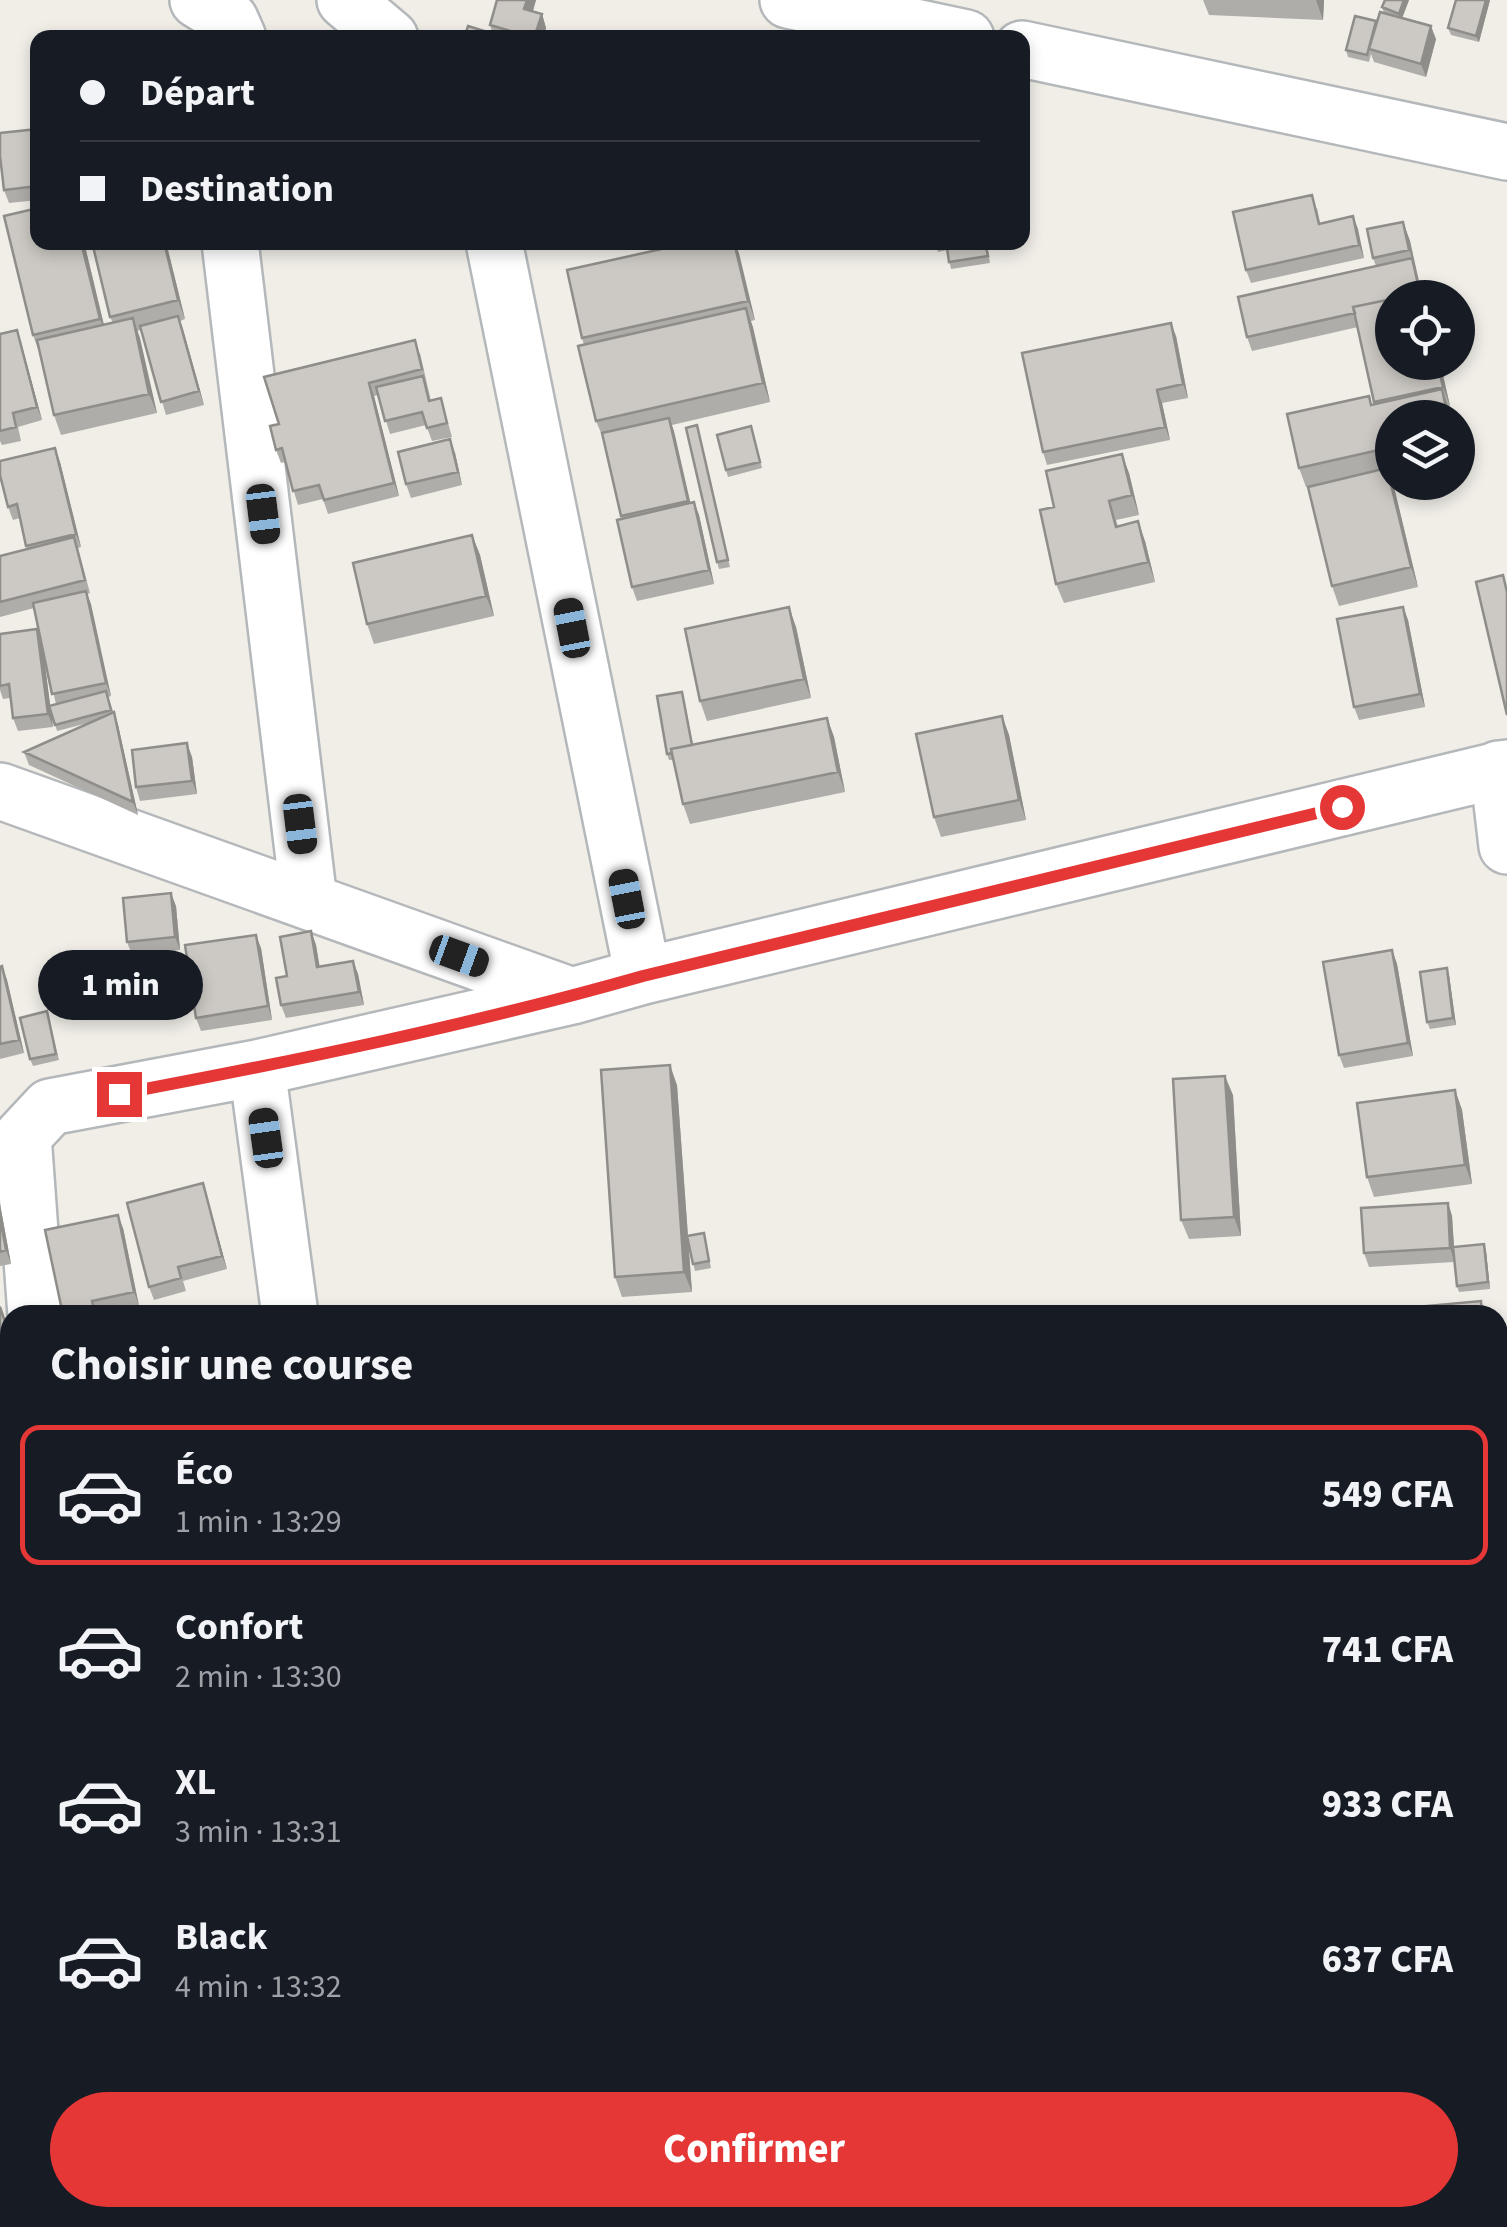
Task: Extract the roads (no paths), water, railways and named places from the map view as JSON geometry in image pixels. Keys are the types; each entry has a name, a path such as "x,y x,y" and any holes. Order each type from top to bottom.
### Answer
{"street":[{"path":"198,0 230,20 234,30"},
{"path":"344,0 380,30"},
{"path":"788,0 929,30"},
{"path":"1030,52 1507,152"},
{"path":"231,250 309,902"},
{"path":"496,250 643,976"},
{"path":"35,1305 24,1136 50,1107 257,1068 572,996 1502,769 1507,846"},
{"path":"0,791 572,996"},
{"path":"257,1068 289,1305"}]}
